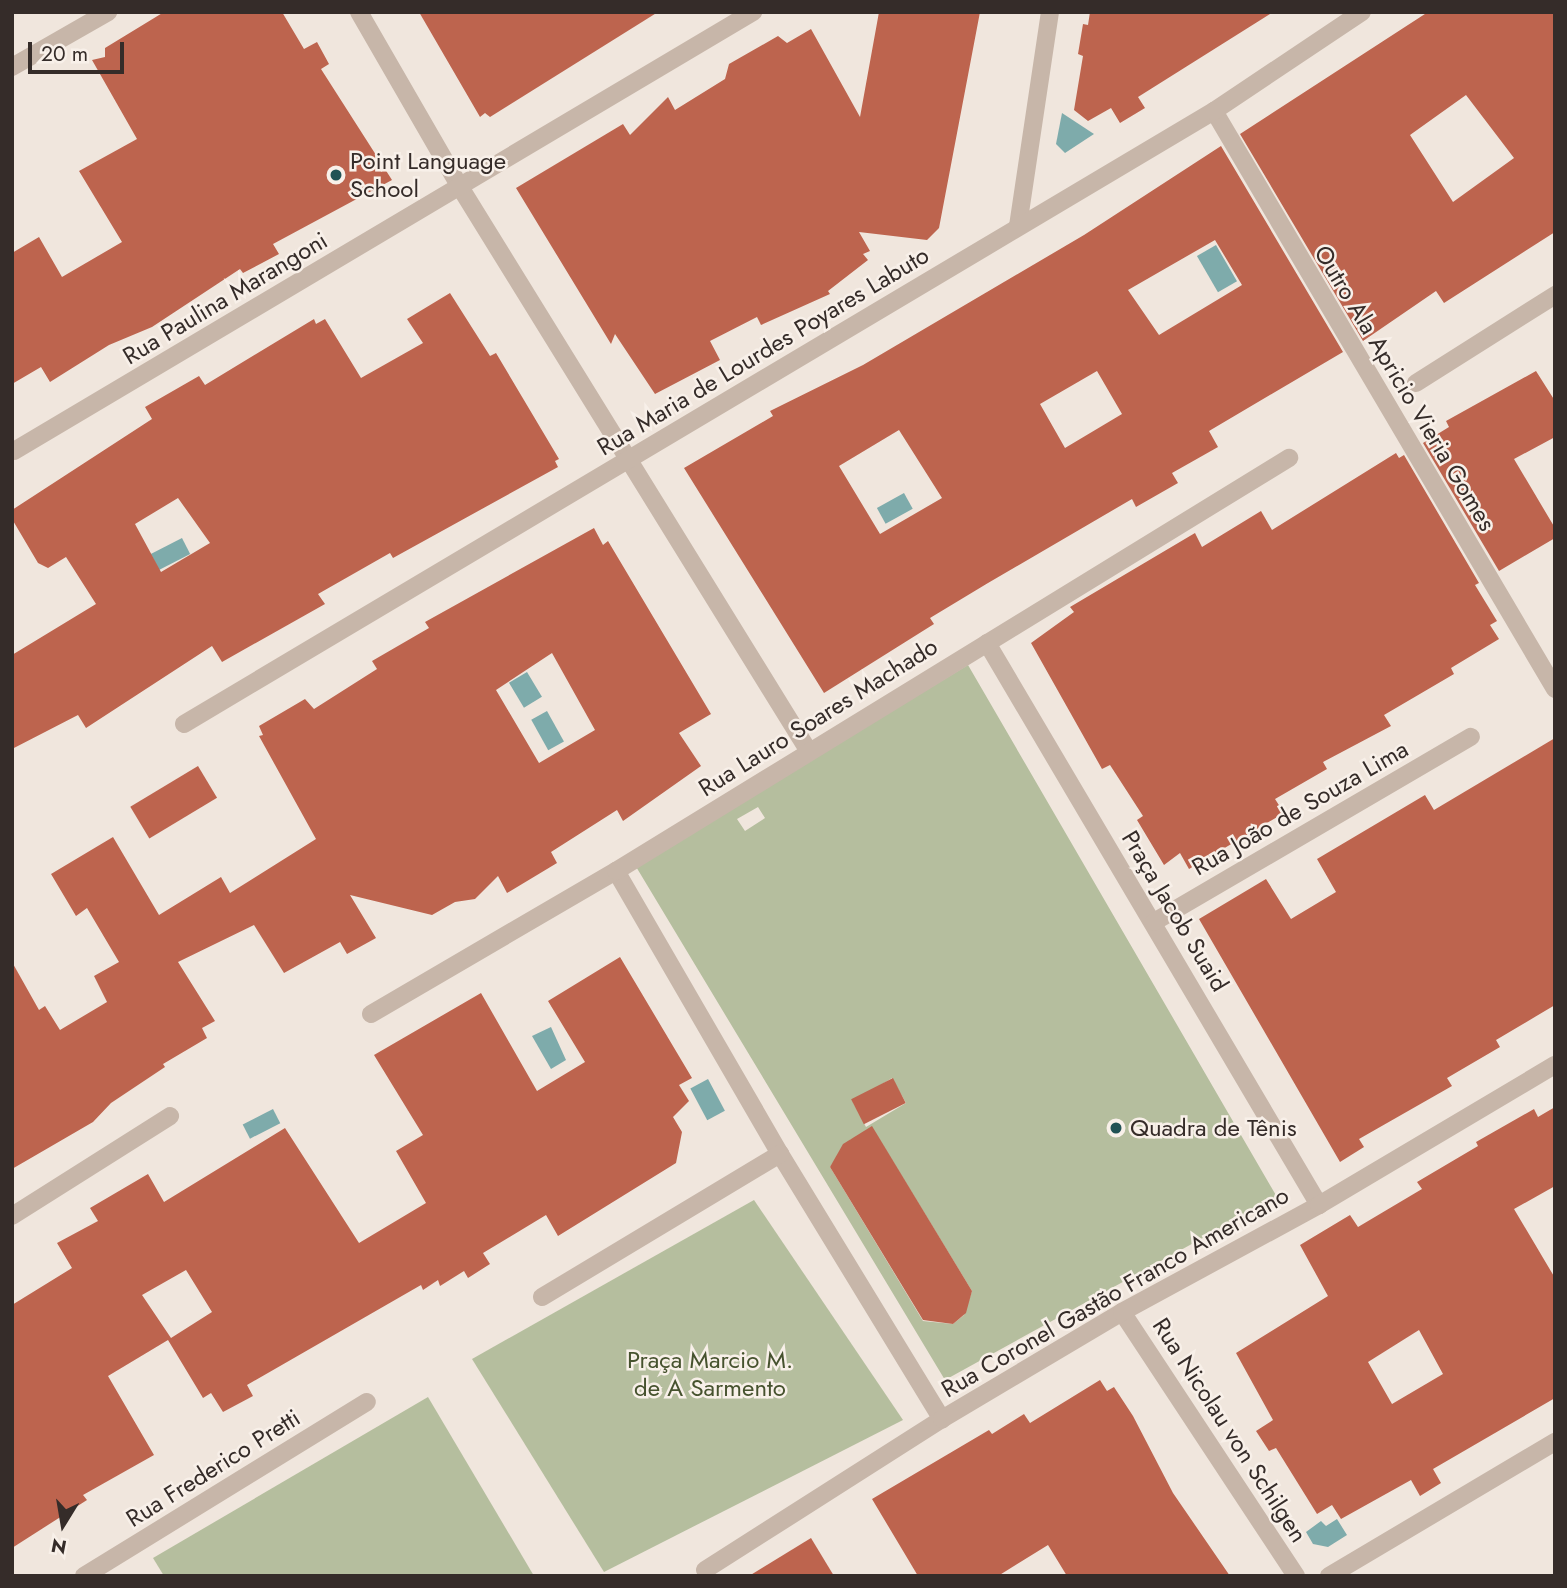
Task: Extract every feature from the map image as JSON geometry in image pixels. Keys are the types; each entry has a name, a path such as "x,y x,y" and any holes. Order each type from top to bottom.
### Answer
{"street":[{"path":"12,67 108,12"},
{"path":"359,12 460,187 808,750"},
{"name":"Rua Paulina Marangoni","path":"14,451 752,12"},
{"path":"1018,226 1050,12"},
{"name":"Rua Maria de Lourdes Poyares Labuto","path":"184,724 631,461 1018,226 1214,111 1362,12"},
{"name":"Outro Ala Apricio Vieria Gomes","path":"1214,111 1555,689"},
{"path":"1416,383 1555,295"},
{"name":"Rua Lauro Soares Machado","path":"371,1014 616,871 808,750 1289,458"},
{"name":"Praça Jacob Suaid","path":"987,643 1319,1205"},
{"name":"Rua João de Souza Lima","path":"1154,922 1471,737"},
{"path":"616,871 780,1154 942,1419"},
{"name":"Rua Coronel Gastão Franco Americano","path":"705,1570 942,1419 1122,1312 1319,1205 1555,1065"},
{"path":"12,1216 170,1116"},
{"path":"541,1297 780,1154"},
{"name":"Rua Nicolau von Schilgen","path":"1122,1312 1296,1576"},
{"name":"Rua Frederico Pretti","path":"84,1576 109,1570 367,1402"},
{"path":"1329,1576 1555,1442"}],"green space":[{"path":"968,665 1277,1197 945,1380 635,865","holes":["758,807 765,818 745,831 737,819","892,1078 906,1103 866,1127 853,1102","878,1137 972,1291 964,1315 953,1324 923,1321 830,1167 851,1139"]},
{"name":"Praça Marcio M. de A Sarmento","path":"754,1200 903,1420 604,1572 472,1359"},
{"path":"428,1397 534,1576 164,1576 153,1558"}],"water":[{"path":"1062,113 1094,134 1065,153 1056,144"},
{"path":"1216,245 1237,281 1218,292 1197,256"},
{"path":"904,493 913,509 886,524 877,508"},
{"path":"182,538 190,554 159,570 151,554"},
{"path":"527,672 542,697 524,708 509,683"},
{"path":"547,711 564,742 548,750 531,720"},
{"path":"551,1027 566,1060 551,1069 532,1036"},
{"path":"708,1079 725,1111 707,1120 690,1088"},
{"path":"273,1109 280,1123 250,1139 243,1124"},
{"path":"1337,1519 1347,1535 1328,1547 1313,1544 1306,1532 1321,1521 1326,1526"}],"building":[{"path":"164,12 282,12 304,49 317,42 329,64 321,69 392,180 273,244 279,254 243,273 240,269 152,327 109,345 50,382 41,367 12,384 12,253 39,237 62,277 122,242 79,171 137,139 92,60 105,57 105,48"},
{"path":"419,12 658,12 490,117 485,113 480,117"},
{"path":"879,12 980,12 939,228 927,240 859,232 870,251 863,254 868,260 828,291 830,294 761,325 757,317 710,341 720,360 655,394 615,334 611,344 516,188 623,124 630,135 668,97 675,110 725,79 729,64 778,36 787,43 811,29 860,117"},
{"path":"1090,12 1273,12 1138,97 1145,108 1120,123 1111,108 1088,121 1074,110 1083,56 1078,54 1083,24 1088,25"},
{"path":"1428,12 1555,12 1555,232 1444,303 1436,291 1363,341 1240,134","holes":["1466,95 1514,158 1453,202 1410,135"]},
{"path":"1221,146 1343,352 1209,431 1218,447 1172,473 1178,483 1136,507 1132,499 988,583 930,618 934,624 824,693 684,468 773,416 770,411 863,365 1084,235","holes":["1215,240 1242,285 1159,335 1128,290","1097,371 1122,414 1065,448 1040,404","899,430 942,498 880,534 839,466"]},
{"path":"450,293 490,356 496,353 559,459 555,461 558,467 393,558 390,553 318,594 325,604 222,662 212,646 86,728 78,715 12,749 12,655 96,604 66,557 48,568 38,563 12,519 12,510 152,419 145,407 199,376 205,385 314,319 316,324 325,319 361,378 423,343 407,319","holes":["178,498 210,543 161,572 135,524"]},
{"path":"1536,371 1555,401 1555,437 1514,459 1555,528 1555,538 1499,571 1423,443 1449,427 1446,421"},
{"path":"1396,453 1399,458 1404,455 1479,583 1475,585 1497,621 1490,625 1499,639 1451,668 1454,674 1384,715 1391,726 1323,762 1327,769 1275,799 1284,813 1189,869 1180,853 1164,865 1137,820 1143,816 1110,765 1102,769 1031,643 1074,612 1070,607 1195,533 1202,547 1261,511 1272,530"},
{"path":"594,528 603,545 608,541 711,714 679,733 701,766 623,821 617,810 551,852 557,863 507,893 498,876 475,899 455,902 432,915 350,895 376,938 347,954 340,942 284,973 254,925 178,962 215,1021 202,1028 207,1038 163,1064 165,1067 111,1103 93,1122 12,1169 12,962 39,1010 45,1006 60,1030 107,1002 94,976 119,962 87,908 76,916 51,874 113,837 159,915 221,877 230,893 316,839 259,736 263,735 259,726 305,699 314,709 377,669 372,661 429,628 425,622","holes":["552,653 595,730 539,763 496,690"]},
{"path":"1555,738 1555,1005 1496,1040 1500,1047 1447,1078 1452,1086 1359,1139 1364,1147 1340,1162 1199,919 1266,879 1291,919 1336,892 1317,859 1425,795 1434,810"},
{"path":"198,766 217,798 149,838 130,807"},
{"path":"620,957 692,1078 679,1085 689,1101 673,1117 682,1132 676,1163 558,1236 546,1215 483,1253 490,1264 468,1278 464,1271 440,1286 438,1280 423,1290 421,1285 247,1385 253,1396 223,1412 211,1393 203,1398 168,1340 108,1376 154,1455 83,1495 87,1500 12,1548 12,1305 72,1268 57,1243 98,1221 90,1208 148,1174 164,1202 285,1128 359,1243 426,1203 396,1151 423,1135 374,1055 481,993 537,1091 585,1062 548,1001","holes":["186,1270 212,1312 171,1338 142,1295"]},
{"path":"893,1078 906,1103 864,1124 851,1099"},
{"path":"1555,1107 1555,1186 1514,1209 1555,1278 1555,1398 1433,1469 1441,1483 1420,1496 1411,1480 1341,1519 1332,1505 1317,1514 1276,1448 1269,1451 1256,1431 1273,1420 1236,1353 1328,1296 1300,1245 1350,1215 1358,1227 1422,1189 1417,1182 1478,1146 1476,1142 1534,1109 1538,1117","holes":["1419,1330 1443,1374 1392,1404 1368,1362"]},
{"path":"872,1126 972,1291 966,1313 953,1324 923,1320 830,1167 843,1144"},
{"path":"1100,1380 1107,1391 1114,1387 1133,1416 1173,1493 1230,1576 1067,1576 1048,1545 998,1576 918,1576 872,1499 989,1430 992,1434 1024,1414 1030,1423"},
{"path":"811,1538 834,1576 749,1576"}],"place":[{"name":"Point Language School","path":"336,175"},
{"name":"Quadra de Tênis","path":"1116,1128"}]}
